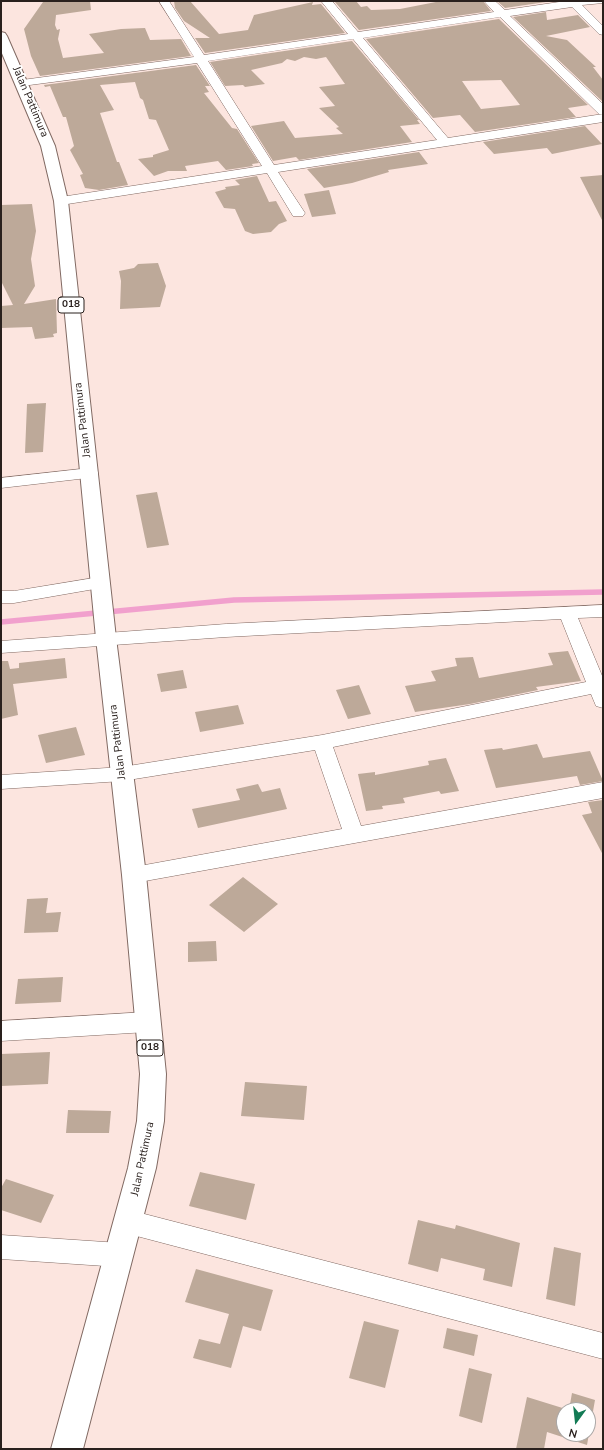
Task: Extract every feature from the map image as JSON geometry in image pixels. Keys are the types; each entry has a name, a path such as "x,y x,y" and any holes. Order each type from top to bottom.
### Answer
{"main road":[{"name":"Jalan Pattimura","path":"1,36 48,146 61,201 77,370 90,473 100,583 134,875 153,1074 154,1102 148,1146 129,1222 67,1449"}],"street":[{"path":"164,1 271,168 298,214"},
{"path":"326,1 445,142"},
{"path":"489,1 603,111"},
{"path":"22,83 355,36 573,2 599,1"},
{"path":"573,2 603,32"},
{"path":"61,201 603,118"},
{"path":"1,482 90,473"},
{"path":"1,598 100,583"},
{"path":"1,647 106,638 427,619 603,611"},
{"path":"1,782 122,774 322,742 601,691 567,613"},
{"path":"322,742 354,835"},
{"path":"134,875 489,809 603,790"},
{"path":"1,1031 147,1022"},
{"path":"129,1222 603,1346"},
{"path":"1,1247 120,1254"}],"building":[{"path":"90,1 91,10 56,15 55,25 57,30 60,29 58,39 63,58 104,53 89,34 121,29 145,28 150,40 181,39 191,56 40,76 31,56 24,29 43,2"},
{"path":"174,1 190,1 219,34 248,30 254,15 313,2 312,5 321,4 345,33 205,53 195,38 210,38 184,21 175,8"},
{"path":"356,1 361,7 367,6 371,10 400,9 441,1 483,1 491,11 359,30 335,2"},
{"path":"497,1 546,1 546,2 505,8"},
{"path":"546,12 547,20 578,15 590,27 546,36 567,40 596,67 593,67 603,80 603,102 513,17"},
{"path":"499,19 588,105 568,108 576,117 475,132 460,115 433,118 366,39","holes":["501,80 520,105 481,109 462,81"]},
{"path":"352,41 419,120 417,120 420,124 400,126 412,142 299,160 296,157 273,161 251,126 284,121 295,138 343,134 336,128 339,127 319,108 335,106 319,87 345,84 326,57 316,59 304,57 295,61 287,59 282,63 251,70 265,84 245,87 243,85 225,86 210,62"},
{"path":"196,65 210,86 205,86 209,92 204,93 232,128 237,129 259,163 252,164 253,166 226,170 218,161 185,166 187,171 168,171 154,176 138,159 153,157 153,155 169,150 156,120 149,119 135,82 100,85 114,110 100,113 117,162 119,162 128,185 99,190 85,188 80,175 83,174 70,150 74,146 66,117 63,117 50,86 45,87 44,85"},
{"path":"585,126 602,144 552,154 547,148 494,154 483,142"},
{"path":"419,152 428,164 388,170 389,172 352,183 324,188 307,169"},
{"path":"603,175 603,222 580,177"},
{"path":"257,176 269,202 276,201 287,221 279,224 271,232 253,234 245,231 235,209 224,208 215,192 226,189 225,187 240,185 235,180"},
{"path":"329,190 336,214 312,217 304,194"},
{"path":"32,204 36,231 31,259 35,286 24,304 56,299 57,333 53,334 54,337 35,339 32,327 1,328 1,306 13,305 1,281 1,205"},
{"path":"158,263 166,286 160,307 120,309 121,281 119,271 134,268 138,264"},
{"path":"46,403 43,452 25,453 27,404"},
{"path":"157,492 169,545 147,548 136,495"},
{"path":"568,651 581,681 536,687 538,690 470,704 415,712 405,686 436,681 431,671 457,666 455,658 473,657 479,678 553,665 548,653"},
{"path":"65,658 67,678 13,684 18,715 1,719 1,661 8,661 10,669 19,668 19,663"},
{"path":"183,670 187,688 161,692 157,674"},
{"path":"359,685 371,714 348,719 336,690"},
{"path":"238,705 244,724 200,732 195,712"},
{"path":"76,727 85,755 46,763 38,735"},
{"path":"537,744 543,758 590,751 603,781 580,785 577,776 496,788 484,750 502,748 503,750"},
{"path":"446,758 459,791 441,794 439,791 403,798 405,803 382,806 383,809 366,811 358,774 375,772 375,775 429,765 428,761"},
{"path":"258,784 262,792 280,788 287,809 198,828 192,809 240,800 236,789"},
{"path":"603,800 603,855 582,815 592,813 588,802"},
{"path":"243,877 278,904 244,932 209,905"},
{"path":"48,898 46,913 61,912 58,932 24,933 27,899"},
{"path":"216,941 217,961 188,962 188,942"},
{"path":"63,977 61,1002 15,1004 18,979"},
{"path":"50,1052 48,1084 1,1086 1,1054"},
{"path":"245,1082 307,1086 304,1120 241,1116"},
{"path":"68,1110 111,1111 109,1133 66,1133"},
{"path":"200,1172 255,1184 246,1220 189,1206"},
{"path":"6,1179 54,1195 41,1223 1,1210 1,1188"},
{"path":"418,1220 455,1229 456,1225 520,1243 512,1287 483,1280 485,1269 441,1258 438,1272 408,1264"},
{"path":"554,1247 581,1253 575,1306 546,1299"},
{"path":"196,1269 273,1290 261,1331 243,1326 231,1368 193,1358 199,1339 220,1344 229,1314 185,1302"},
{"path":"364,1321 399,1330 385,1388 349,1378"},
{"path":"447,1328 478,1335 474,1356 443,1348"},
{"path":"469,1368 492,1374 482,1423 459,1416"},
{"path":"572,1393 595,1400 595,1402 570,1402"},
{"path":"527,1397 556,1406 556,1435 547,1432 544,1449 516,1449"},
{"path":"578,1442 588,1442 587,1445"}],"waterway":[{"path":"1,622 234,600 603,592"}]}
